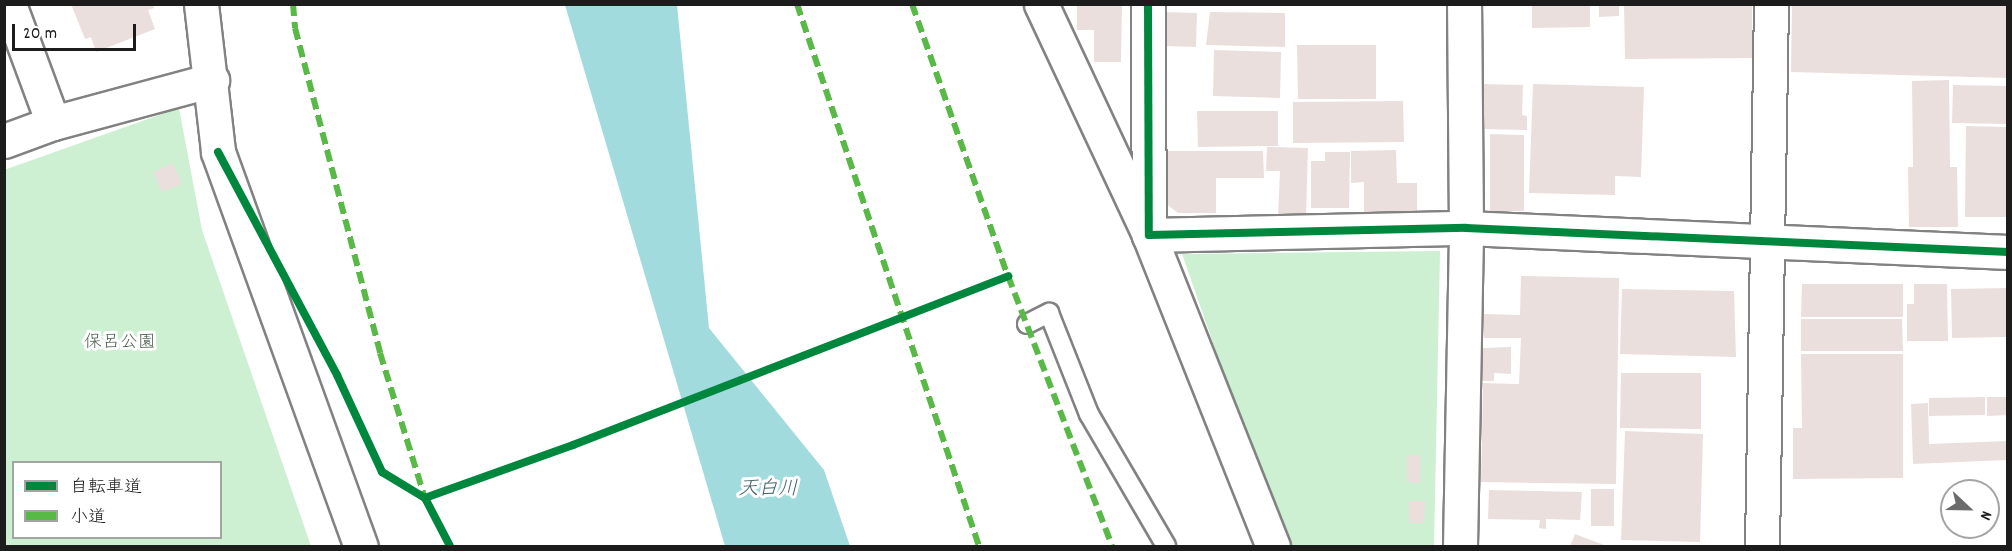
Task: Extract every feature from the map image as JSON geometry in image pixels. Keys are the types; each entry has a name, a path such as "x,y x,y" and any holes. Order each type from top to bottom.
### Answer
{"street":[{"path":"9,4 53,123"},
{"path":"201,4 212,80 218,152 361,546"},
{"path":"1041,4 1149,236 1273,546"},
{"path":"1148,4 1149,236"},
{"path":"1460,546 1466,228 1464,4"},
{"path":"1762,546 1772,4"},
{"path":"4,141 53,123 212,80"},
{"path":"1149,236 1466,228 2007,252"}],"lane":[{"path":"1027,324 1049,313 1089,414 1166,546"}],"green space":[{"name":"保呂公園","path":"179,108 202,230 311,546 5,546 4,170"},
{"path":"1440,251 1434,546 1284,546 1182,254"}],"water":[{"name":"天白川","path":"565,5 677,5 709,328 824,470 850,546 725,546"}],"building":[{"path":"71,4 153,4 154,8 148,10 155,29 96,52 91,37 85,39"},
{"path":"1077,4 1122,4 1121,62 1094,62 1094,30 1077,30"},
{"path":"1532,4 1590,4 1590,27 1532,28"},
{"path":"1599,4 1619,4 1619,16 1599,17"},
{"path":"1624,4 1752,4 1752,58 1625,59"},
{"path":"1792,4 2008,4 2008,78 1791,72"},
{"path":"1164,12 1197,13 1196,47 1163,46"},
{"path":"1210,12 1285,13 1285,47 1206,45"},
{"path":"1297,45 1376,45 1376,99 1298,99"},
{"path":"1214,50 1281,52 1280,98 1213,96"},
{"path":"1949,80 1950,167 1957,167 1958,227 1909,227 1908,167 1913,167 1912,81"},
{"path":"1483,84 1523,85 1522,115 1527,116 1527,130 1482,129"},
{"path":"1533,84 1644,87 1641,177 1615,176 1615,195 1529,193"},
{"path":"1953,85 2008,86 2008,124 1952,123"},
{"path":"1403,101 1404,142 1293,143 1293,102"},
{"path":"1197,111 1278,111 1278,146 1198,147"},
{"path":"1966,126 2008,127 2008,217 1965,217"},
{"path":"1490,134 1524,135 1524,211 1490,211"},
{"path":"1267,147 1308,148 1306,216 1278,215 1280,171 1266,171"},
{"path":"1396,150 1397,183 1417,183 1417,215 1364,215 1364,182 1351,183 1351,151"},
{"path":"1164,151 1263,151 1264,178 1216,178 1216,213 1178,213 1165,203"},
{"path":"1325,152 1350,152 1349,208 1311,208 1311,161 1325,161"},
{"path":"173,163 182,184 162,192 153,172"},
{"path":"1521,276 1619,278 1616,484 1481,482 1483,383 1519,384 1521,338 1484,338 1484,314 1520,315"},
{"path":"1802,284 1903,284 1903,317 1801,317"},
{"path":"1914,284 1947,284 1948,341 1907,341 1907,304 1914,304"},
{"path":"2008,288 2008,337 1952,338 1951,289"},
{"path":"1622,289 1734,291 1736,357 1620,354"},
{"path":"1801,319 1902,319 1903,351 1801,351"},
{"path":"1511,347 1511,374 1494,373 1494,381 1483,381 1483,348"},
{"path":"1801,354 1903,354 1903,478 1793,479 1793,428 1802,428"},
{"path":"1621,373 1701,373 1701,429 1620,428"},
{"path":"1985,397 1985,415 1929,416 1929,398"},
{"path":"1987,397 2008,397 2008,415 1987,416"},
{"path":"1928,403 1929,444 2007,441 2007,460 1913,464 1911,404"},
{"path":"1625,431 1703,434 1700,542 1621,540"},
{"path":"1407,455 1421,455 1420,483 1407,482"},
{"path":"1591,489 1614,489 1614,526 1591,526"},
{"path":"1489,490 1582,492 1580,520 1546,519 1546,529 1539,528 1540,520 1488,519"},
{"path":"1409,501 1425,501 1424,523 1409,523"},
{"path":"1575,534 1607,546 1570,546"}],"marked path":[{"path":"293,4 295,28 380,353 425,498"},
{"path":"797,4 979,546"},
{"path":"912,4 1008,276 1112,546"}],"cycle path":[{"path":"1148,4 1149,235 1466,228 2008,252"},
{"path":"218,152 337,375 382,472 425,498 450,546"},
{"path":"425,498 573,445 1008,276"}]}
